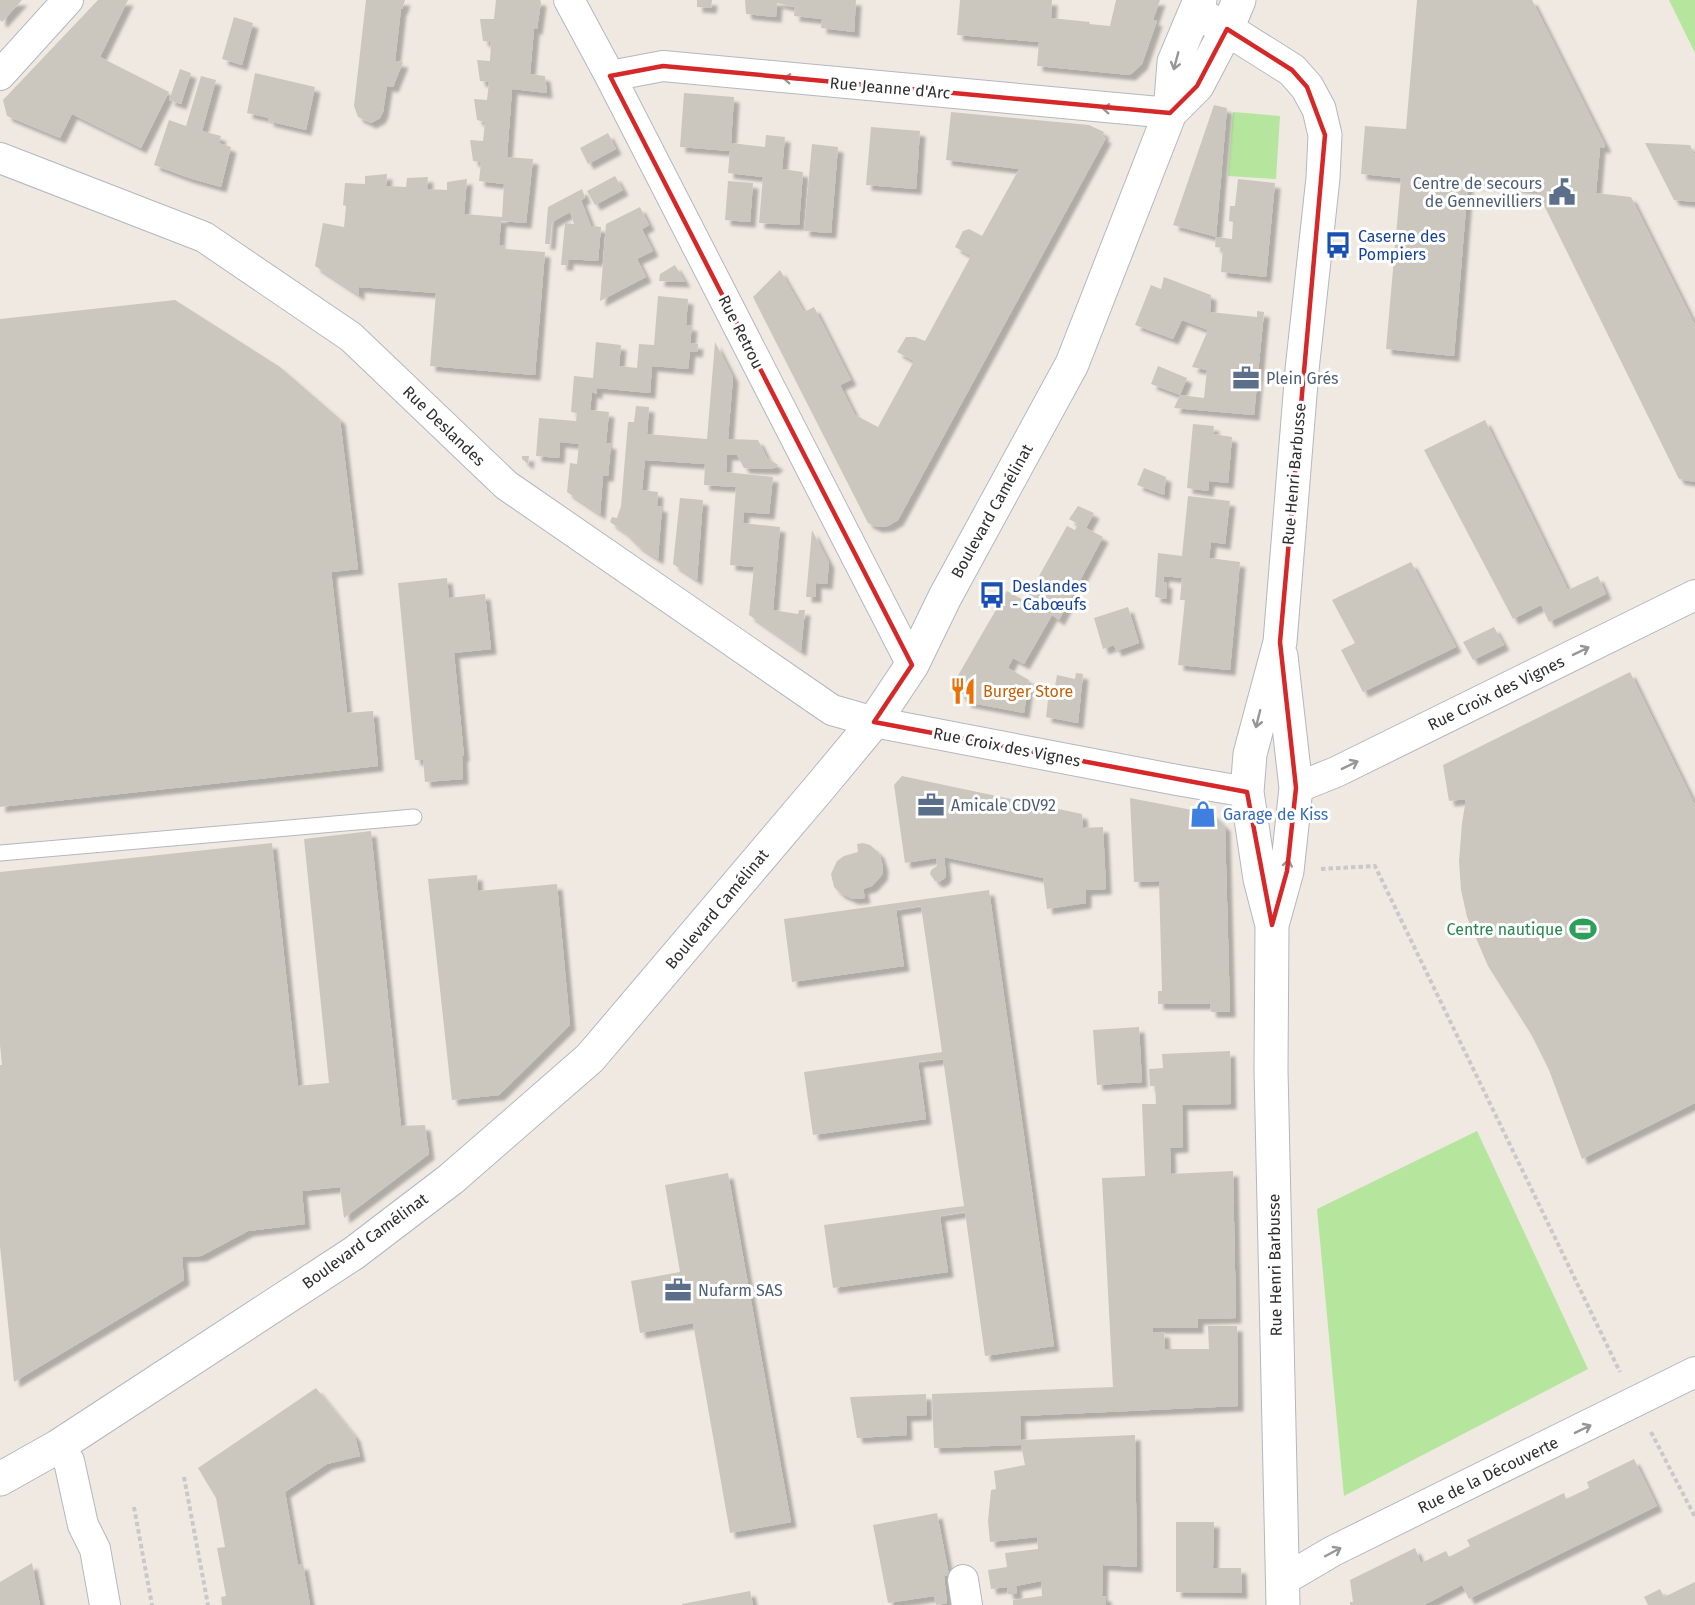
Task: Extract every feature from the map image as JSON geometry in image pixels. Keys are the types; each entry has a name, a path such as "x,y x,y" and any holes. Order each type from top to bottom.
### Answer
{"main road":[{"name":"Rue Henri Barbusse","path":"1198,6 1233,15 1292,70 1307,87 1319,110 1324,135 1323,178 1302,370 1280,642 1250,754 1247,792 1260,879 1272,925 1271,1070 1283,1593"},
{"name":"Boulevard Camélinat","path":"0,1479 57,1447 354,1253 451,1179 590,1058 874,722 912,665 945,597 1072,364 1170,114 1174,62 1198,6"},
{"name":"Boulevard Camélinat","path":"1170,114 1197,86 1233,15"},
{"name":"Rue Henri Barbusse","path":"1272,925 1287,871 1296,788 1280,642"},
{"path":"1247,792 1296,788"}],"street":[{"path":"0,75 68,0"},
{"name":"Rue Retrou","path":"569,0 912,665"},
{"name":"Rue Jeanne d'Arc","path":"610,76 663,66 1170,114"},
{"name":"Rue Deslandes","path":"0,158 204,237 351,337 506,485 832,710 874,722"},
{"name":"Rue Croix des Vignes","path":"1296,788 1336,772 1695,595"},
{"name":"Rue Croix des Vignes","path":"874,722 1247,792"},
{"name":"Rue de la Découverte","path":"1283,1593 1333,1551 1695,1372"},
{"path":"57,1447 69,1461 83,1525 95,1549 105,1605"},
{"path":"83,1525 80,1552 90,1605"}],"lane":[{"path":"0,853 414,817"}],"path":[{"path":"1287,871 1376,866 1636,1403 1695,1517"},
{"path":"184,1477 208,1605"},
{"path":"134,1508 152,1605"}],"highlighted area":[{"path":"1227,29 1292,70 1307,87 1325,135 1280,642 1296,788 1287,871 1272,925 1247,792 874,722 912,665 610,76 663,66 1170,113 1197,86"}],"green space":[{"path":"1669,0 1695,0 1695,53"},
{"path":"1233,112 1280,116 1276,179 1228,176"},
{"path":"1477,1131 1588,1369 1344,1496 1317,1209"}],"building":[{"path":"0,0 22,0 2,22 0,20"},
{"path":"98,0 128,0 100,57 169,92 141,148 72,114 60,138 7,116 3,100"},
{"path":"366,0 405,0 401,9 395,61 403,62 393,87 387,86 380,118 371,123 358,117 354,106"},
{"path":"496,0 540,0 541,2 537,29 534,29 530,74 545,76 547,93 512,89 507,157 533,159 526,223 501,221 499,245 505,246 505,249 545,252 535,375 430,366 436,293 359,287 359,295 315,266 323,223 344,227 345,183 365,184 365,176 387,174 386,186 406,187 407,178 428,177 427,189 447,190 447,182 467,179 464,214 502,217 504,184 479,181 481,162 473,161 470,140 483,141 485,122 477,120 474,99 487,100 489,82 480,81 477,60 490,61 491,42 483,41 480,19 494,19"},
{"path":"697,0 712,0 711,8 697,7"},
{"path":"745,0 856,0 854,32 821,28 822,19 794,16 795,7 777,3 776,17 746,14"},
{"path":"960,0 1052,0 1051,18 1110,26 1116,0 1160,0 1153,20 1157,21 1142,64 1130,75 1037,66 1039,42 957,35"},
{"path":"1417,0 1532,0 1605,145 1605,148 1600,147 1596,193 1631,197 1695,325 1695,482 1679,479 1536,189 1468,183 1454,356 1386,349 1401,178 1361,174 1365,126 1406,129"},
{"path":"234,17 253,23 242,65 222,59"},
{"path":"180,69 191,73 181,104 169,100"},
{"path":"255,73 315,87 306,130 268,121 269,118 247,113"},
{"path":"201,76 216,80 202,131 221,136 219,143 231,147 221,187 154,165 169,120 186,126"},
{"path":"684,93 734,97 731,143 765,147 766,135 785,137 782,169 803,172 799,225 759,223 763,177 728,173 730,151 680,147"},
{"path":"1214,105 1227,108 1216,237 1173,225"},
{"path":"951,112 1089,125 1104,132 1102,136 1106,138 898,520 888,526 877,527 868,523 753,297 780,270 804,312 814,307 851,380 840,385 855,415 878,427 914,361 897,352 906,337 915,337 925,341 971,256 955,247 963,231 969,229 982,236 1019,169 946,160"},
{"path":"871,127 920,131 916,189 866,185"},
{"path":"608,133 616,149 588,164 580,148"},
{"path":"1645,143 1690,145 1695,155 1695,202 1674,200"},
{"path":"812,144 838,147 831,233 804,231"},
{"path":"615,176 623,190 595,205 587,191"},
{"path":"1238,179 1275,183 1266,277 1221,272 1223,248 1215,247 1216,237 1232,239 1233,222 1229,221 1230,206 1235,206"},
{"path":"728,181 753,183 750,222 725,220"},
{"path":"582,189 585,198 581,200 591,226 601,227 598,261 568,259 568,265 561,265 565,223 574,224 570,212 552,222 550,244 545,244 548,207"},
{"path":"640,207 649,225 642,229 653,251 637,259 646,277 600,301 606,224"},
{"path":"675,265 685,282 659,281 660,274"},
{"path":"1164,277 1211,295 1210,312 1257,317 1257,311 1264,312 1254,415 1174,408 1180,395 1204,398 1207,370 1192,367 1208,330 1182,320 1173,339 1135,325 1151,285 1161,289"},
{"path":"658,296 688,299 686,325 692,326 690,343 698,344 697,352 690,351 688,369 652,366 650,393 597,388 597,394 592,392 590,410 609,412 606,443 611,444 608,476 603,476 600,514 567,492 570,463 577,464 579,444 560,442 559,458 536,456 539,418 576,421 577,413 571,412 574,376 593,378 596,342 621,345 619,366 637,368 639,344 654,345"},
{"path":"175,300 280,367 340,419 358,569 332,572 332,579 347,713 373,711 378,766 0,807 0,319"},
{"path":"715,342 733,377 728,439 758,440 767,458 778,465 773,469 744,468 737,455 727,455 726,472 773,477 769,514 744,512 743,523 780,527 773,610 798,614 799,610 805,610 801,651 749,615 754,567 730,565 736,487 704,485 705,464 645,460 642,490 658,492 657,506 662,507 658,559 638,546 610,522 612,517 617,518 621,506 628,422 634,422 636,406 649,407 647,434 707,439"},
{"path":"1158,366 1187,378 1180,395 1151,384"},
{"path":"1485,420 1568,590 1598,576 1606,594 1549,622 1541,605 1513,619 1424,450"},
{"path":"1193,424 1214,426 1213,434 1232,437 1228,483 1209,481 1208,491 1187,488"},
{"path":"522,456 529,456 528,464 522,459"},
{"path":"1144,468 1166,477 1164,495 1137,485"},
{"path":"1188,496 1230,501 1225,544 1211,542 1209,558 1240,562 1230,670 1178,665 1185,600 1180,600 1182,578 1164,576 1163,582 1167,583 1166,599 1155,597 1158,553 1182,556"},
{"path":"680,498 703,500 697,580 673,564"},
{"path":"1078,506 1094,513 1086,528 1103,537 1059,620 1052,615 1024,664 1013,658 1008,668 1029,680 1024,713 966,702 956,679 1007,591 1025,601 1067,526 1075,530 1078,524 1069,519"},
{"path":"812,530 829,563 827,584 816,583 816,597 806,597"},
{"path":"1411,562 1456,647 1363,692 1341,650 1355,643 1332,600"},
{"path":"447,578 449,598 485,594 491,649 454,653 464,756 462,756 463,779 425,782 423,760 415,760 398,583"},
{"path":"1128,607 1139,643 1116,651 1114,645 1103,649 1094,618"},
{"path":"1494,627 1504,645 1473,660 1463,642"},
{"name":"Centre nautique","path":"1630,672 1695,805 1695,1103 1582,1159 1549,1070 1531,1034 1488,966 1467,917 1461,890 1459,861 1466,799 1449,801 1443,765"},
{"path":"1076,673 1083,674 1078,723 1046,717 1049,691 1054,692 1057,675 1075,679"},
{"path":"902,776 1082,814 1083,828 1103,827 1106,889 1086,890 1086,903 1047,909 1043,878 944,857 945,878 939,882 935,881 930,874 931,870 937,866 936,858 905,863 894,785"},
{"path":"1130,798 1213,814 1225,826 1230,1012 1211,1012 1210,1004 1158,1004 1158,991 1162,991 1159,881 1134,882"},
{"path":"371,831 401,1126 425,1125 429,1154 344,1218 340,1187 302,1191 305,1224 248,1231 201,1256 182,1257 184,1280 14,1382 0,1246 0,1065 2,1065 0,872 272,843 298,1086 329,1083 304,839"},
{"path":"857,844 870,845 879,853 883,866 882,875 872,886 863,889 865,898 853,899 840,893 834,887 831,874 837,861 844,856 858,852"},
{"path":"477,875 478,891 557,884 570,1025 499,1095 452,1100 428,879"},
{"path":"989,890 1054,1346 985,1356 965,1212 940,1216 948,1272 833,1288 824,1225 964,1206 943,1059 918,1062 926,1119 813,1135 804,1072 942,1052 921,906 896,910 904,966 792,982 784,919"},
{"path":"1139,1027 1142,1082 1097,1085 1093,1030"},
{"path":"1230,1051 1231,1104 1182,1105 1183,1147 1170,1148 1171,1174 1233,1171 1236,1318 1198,1319 1198,1328 1153,1328 1153,1332 1164,1332 1165,1349 1209,1349 1208,1326 1237,1326 1238,1406 1020,1416 1021,1440 1135,1435 1137,1567 1103,1565 1102,1596 1106,1596 1106,1605 1013,1605 1013,1600 1042,1596 1041,1581 1016,1586 1017,1594 1008,1594 1007,1587 991,1589 988,1570 1007,1567 1005,1553 1038,1549 1037,1537 990,1542 988,1521 991,1490 996,1489 994,1471 1025,1465 1021,1445 934,1448 932,1394 1113,1387 1102,1178 1145,1176 1142,1104 1156,1104 1155,1086 1150,1086 1149,1069 1163,1068 1162,1054"},
{"path":"728,1173 791,1522 730,1533 693,1323 640,1333 631,1281 680,1272 665,1185"},
{"path":"316,1388 355,1436 360,1456 327,1464 285,1492 298,1565 303,1564 310,1605 222,1605 221,1597 226,1596 217,1548 225,1547 216,1498 198,1468"},
{"path":"926,1394 927,1415 906,1416 907,1435 857,1438 850,1397"},
{"path":"1634,1459 1657,1506 1469,1599 1462,1585 1424,1605 1350,1605 1350,1602 1353,1602 1350,1580 1415,1548 1421,1563 1446,1551 1449,1557 1470,1546 1467,1540 1564,1493 1566,1499 1589,1488 1587,1482"},
{"path":"937,1513 949,1575 944,1576 947,1603 936,1605 934,1596 888,1603 873,1525"},
{"path":"1176,1522 1214,1522 1213,1568 1241,1568 1242,1593 1176,1592"},
{"path":"32,1563 40,1605 0,1605 0,1582"},
{"path":"1695,1582 1695,1605 1648,1605 1644,1597 1660,1589 1664,1597"},
{"path":"750,1591 753,1605 682,1605 682,1604"}],"place":[{"name":"Centre de secours de Gennevilliers","path":"1562,192"},
{"name":"Caserne des Pompiers","path":"1338,245"},
{"name":"Plein Grés","path":"1246,378"},
{"name":"Deslandes - Cabœufs","path":"992,595"},
{"name":"Burger Store","path":"963,691"},
{"name":"Amicale CDV92","path":"931,805"},
{"name":"Garage de Kiss","path":"1203,814"},
{"name":"Centre nautique","path":"1583,929"},
{"name":"Nufarm SAS","path":"678,1290"}]}
